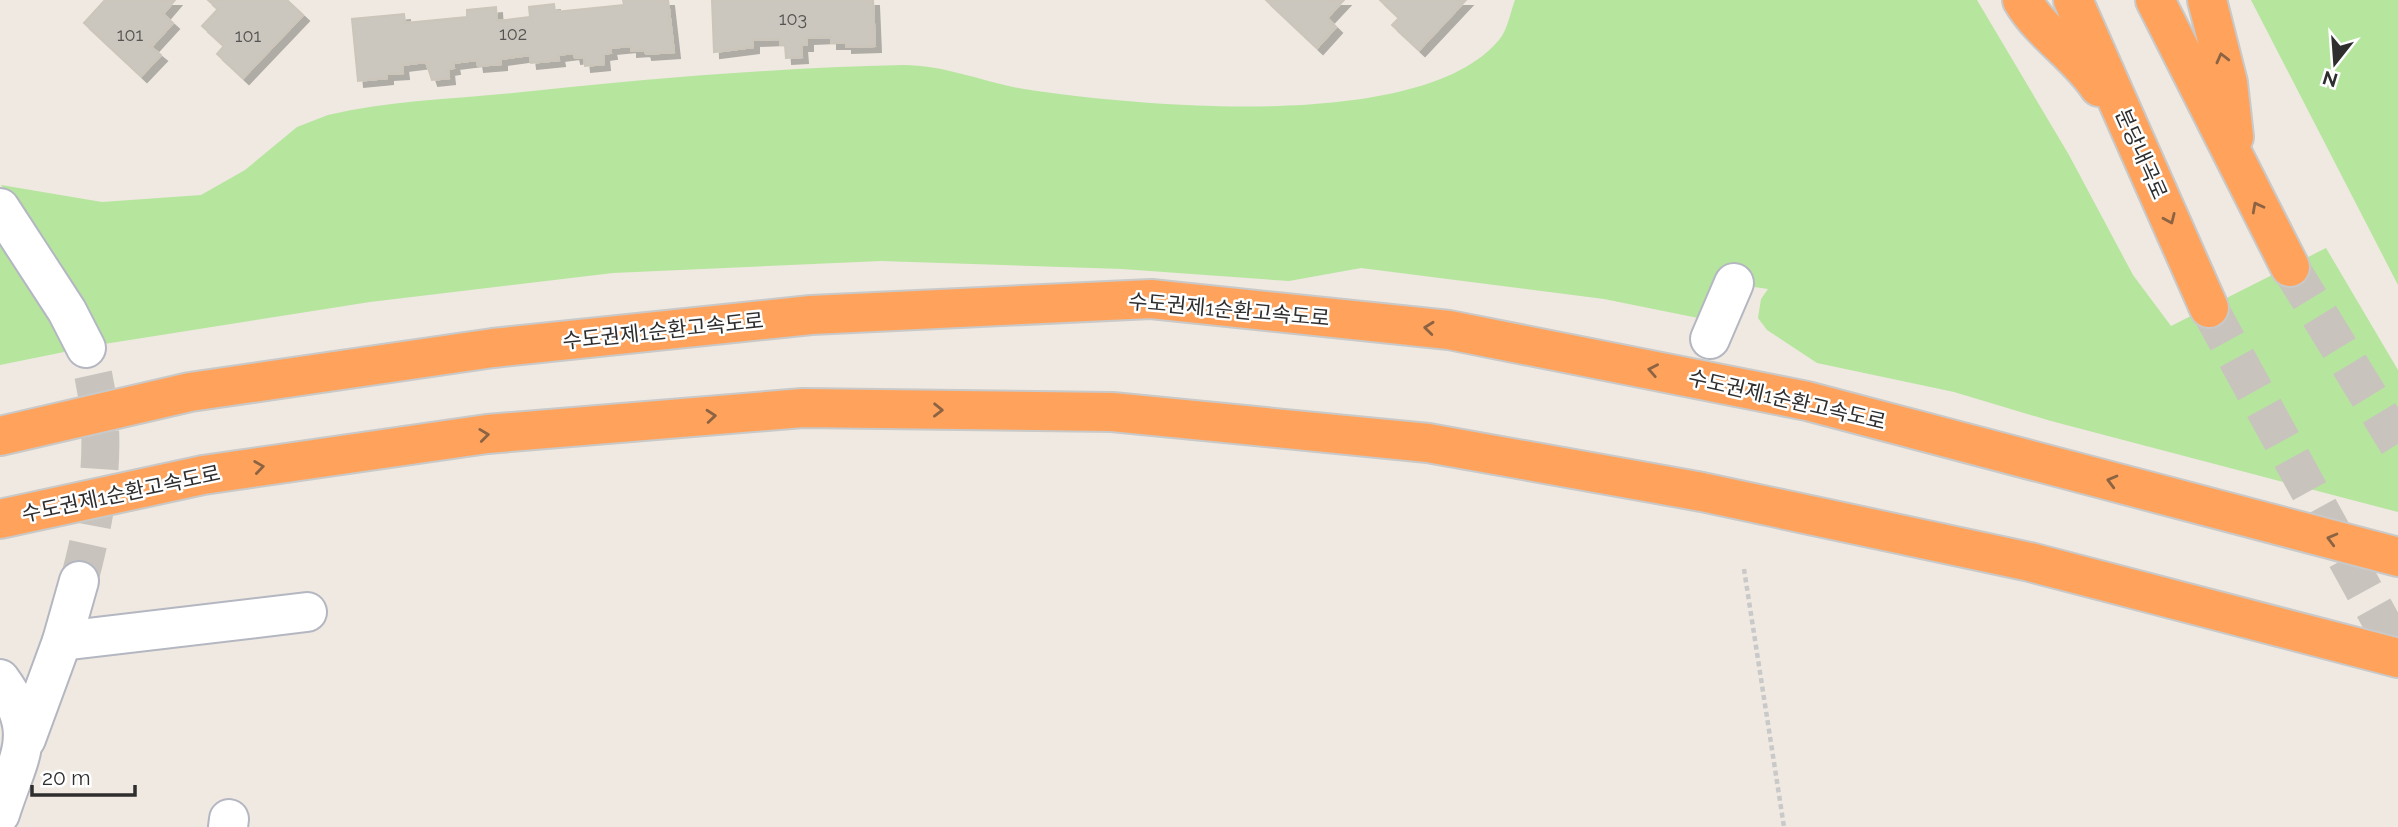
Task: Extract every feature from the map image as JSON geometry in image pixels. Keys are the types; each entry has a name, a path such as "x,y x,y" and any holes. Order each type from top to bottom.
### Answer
{"highway":[{"path":"2022,0 2038,24 2092,76 2138,147"},
{"name":"분당내곡로","path":"2073,0 2210,308"},
{"path":"2155,0 2290,267"},
{"path":"2207,0 2228,83 2231,122 2242,173"},
{"name":"수도권제1순환고속도로","path":"0,436 190,392 493,348 811,315 1151,299 1449,330 1807,401 2398,557"},
{"name":"수도권제1순환고속도로","path":"0,519 203,475 487,434 803,408 1112,412 1428,443 1702,492 2030,562 2398,657"}],"street":[{"path":"0,208 66,310 86,348"},
{"path":"1710,338 1734,283"},
{"path":"0,814 62,641 79,581"},
{"path":"62,641 307,612"},
{"path":"0,679 17,705 26,739"}],"path":[{"path":"1744,569 1784,827"}],"green space":[{"path":"1515,0 1977,0 2069,155 2133,275 2171,326 2326,248 2398,370 2398,512 2051,421 1954,392 1817,363 1767,330 1758,318 1761,299 1768,289 1713,281 1708,320 1604,299 1361,268 1289,281 1122,269 881,261 613,273 370,302 98,345 1,185 102,202 201,195 245,170 297,127 328,115 420,101 756,71 903,65 949,71 1024,89 1134,102 1274,106 1344,101 1407,90 1461,70 1499,40 1507,26"},
{"path":"2251,0 2398,0 2398,285"},
{"path":"0,223 65,341 64,352 0,365"}],"building":[{"path":"105,0 175,0 163,14 173,23 151,47 161,55 141,76 84,23"},
{"path":"208,0 287,0 303,15 243,78 217,54 224,46 202,26 218,9"},
{"path":"623,0 668,0 674,52 646,54 645,50 631,51 631,46 610,48 611,53 603,54 604,64 585,66 584,57 575,58 574,53 558,55 559,60 531,63 530,55 501,59 501,64 478,66 477,60 453,63 454,68 448,69 449,78 432,80 426,62 402,65 403,73 387,74 387,78 358,81 352,19 404,14 405,23 467,17 467,10 496,7 497,21 530,17 529,7 554,4 555,12 624,5"},
{"path":"712,0 873,0 875,46 846,47 846,43 831,43 831,37 807,38 807,45 801,45 802,57 786,58 785,45 780,45 780,39 753,40 753,47 714,52"},
{"path":"1266,0 1344,0 1327,18 1336,27 1317,48"},
{"path":"1380,0 1466,0 1419,50 1392,25 1399,18"}],"tunnel":[{"path":"2290,267 2398,444"},
{"path":"2209,308 2398,652"},
{"path":"79,581 92,523 100,464 98,406 86,348"}]}
